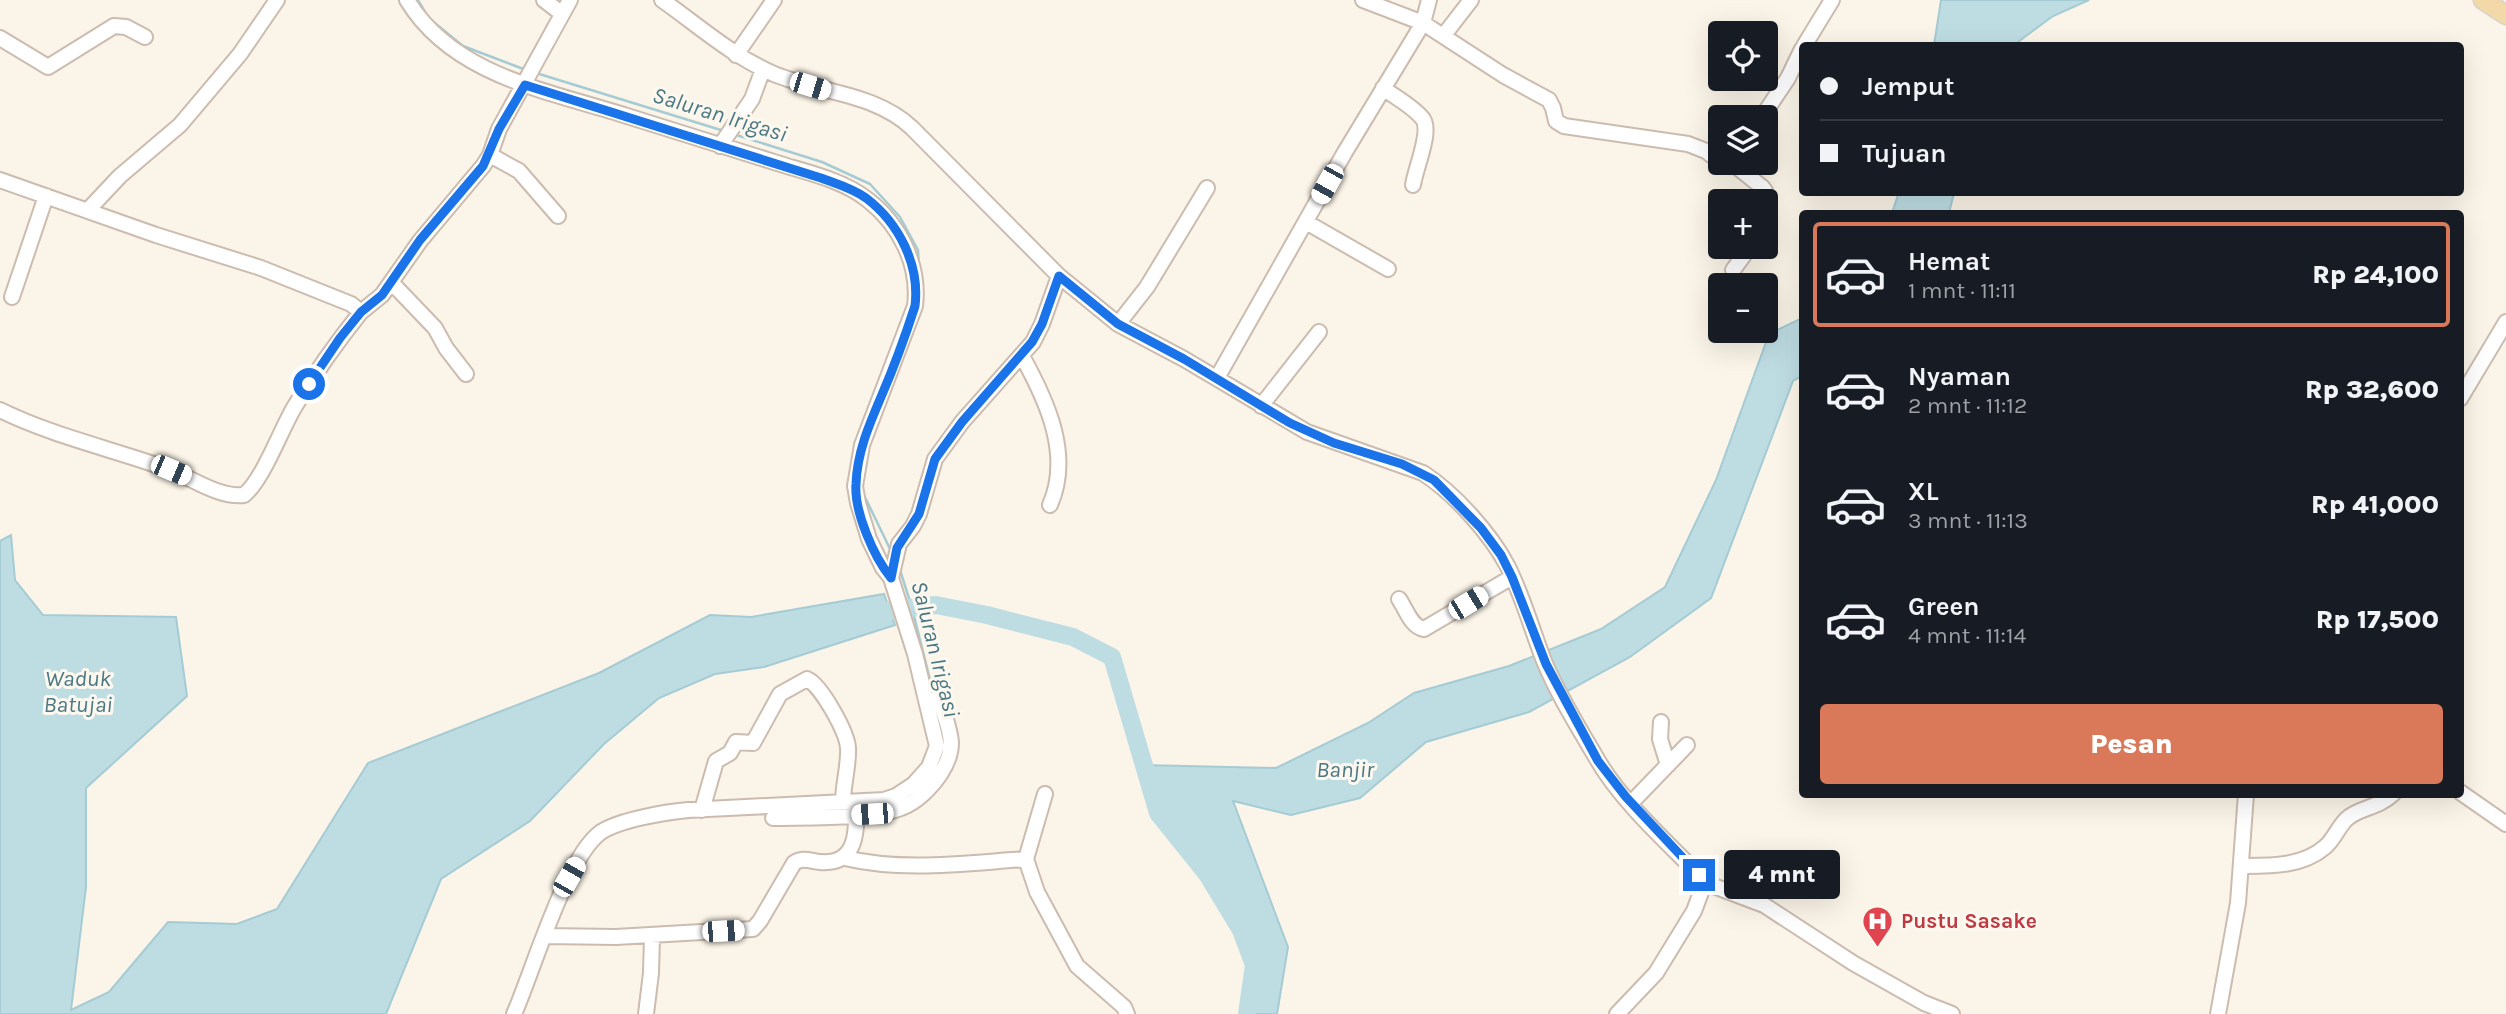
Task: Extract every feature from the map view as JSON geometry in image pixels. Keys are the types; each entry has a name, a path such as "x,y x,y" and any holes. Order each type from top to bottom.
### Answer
{"main road":[{"path":"2483,0 2506,15"}],"street":[{"path":"88,210 120,176 180,125 240,54 277,0"},
{"path":"407,0 421,20 450,48 485,69 528,79 821,178 855,191 876,207 898,233 909,253 916,283 915,306 862,445 855,486 869,539 883,568 894,570"},
{"path":"544,0 561,13"},
{"path":"0,410 29,424 171,470 223,493 244,495 256,481 294,407 340,338 361,312 380,298 420,240 490,155 499,129 569,0"},
{"path":"662,0 736,55 763,69 810,86 871,102 893,112 1059,276 1118,324 1217,378 1307,432 1390,460 1434,480 1481,528 1501,555 1546,664 1598,761 1703,882 1700,900 1656,973 1617,1014"},
{"path":"736,55 774,0"},
{"path":"1363,0 1423,23 1503,75 1549,100 1556,121 1564,126 1688,144 1708,152"},
{"path":"1217,378 1382,88 1423,23 1429,0"},
{"path":"1444,35 1471,0"},
{"path":"1806,42 1832,0"},
{"path":"0,38 48,67 114,26 126,27 145,37"},
{"path":"1770,105 1799,55"},
{"path":"720,146 752,99 763,69"},
{"path":"1382,88 1425,123 1426,134 1413,185"},
{"path":"490,155 519,171 558,216"},
{"path":"1747,175 1764,189"},
{"path":"0,180 303,283 355,306 361,312"},
{"path":"1118,324 1147,287 1207,188"},
{"path":"12,297 46,196"},
{"path":"1306,222 1388,269"},
{"path":"1733,270 1741,259"},
{"path":"939,719 915,654 894,570 901,541 915,523 930,472 942,449 990,388 1022,356 1042,324 1059,276"},
{"path":"391,282 435,328 466,374"},
{"path":"2464,392 2506,322"},
{"path":"1261,406 1319,332"},
{"path":"1022,356 1046,406 1058,448 1060,470 1056,492 1050,505"},
{"path":"1399,599 1414,624 1419,629 1424,629 1512,577"},
{"path":"548,936 652,936 751,929 760,921 793,863 805,859 832,863 845,858 853,844 854,807 848,745 822,693 812,681 807,679 780,694 753,743 736,742 730,753 716,761 702,810"},
{"path":"773,818 854,807 891,799 908,789 922,776 936,753 938,696"},
{"path":"1661,722 1660,739 1668,765"},
{"path":"1632,803 1687,746"},
{"path":"1045,794 1026,859 1037,892 1077,966 1124,1007 1127,1014"},
{"path":"2464,795 2506,824"},
{"path":"2218,1014 2231,948 2246,798"},
{"path":"2241,866 2290,863 2310,858 2327,846 2351,816 2377,806 2388,798"},
{"path":"513,1014 548,936 569,877 584,850 598,834 613,827 668,812 854,807"},
{"path":"845,858 869,864 898,866 1026,859"},
{"path":"1703,882 1764,905 1850,962 1924,1003 1952,1014"},
{"path":"646,1014 652,936"}],"water":[{"path":"1941,0 2089,0 2053,16 2018,42 1934,42"},
{"path":"1898,196 1953,196 1950,210 1893,210"},
{"name":"Banjir","path":"1799,319 1799,378 1793,381 1711,598 1630,657 1529,712 1426,742 1360,798 1291,815 1233,801 1288,947 1277,1014 1247,1014 1254,965 1241,930 1207,873 1158,813 1143,765 1276,768 1368,723 1414,693 1509,666 1601,629 1665,587 1716,480 1766,343 1778,343 1778,330"},
{"name":"Waduk Batujai","path":"11,535 15,580 43,615 176,617 187,696 86,788 86,887 71,1010 109,992 168,922 237,924 277,909 368,763 599,673 710,615 751,617 884,594 895,625 764,667 715,674 659,698 604,744 530,821 441,879 386,1014 0,1014 0,541"}],"waterway":[{"name":"Saluran Irigasi","path":"418,0 425,12"},
{"name":"Saluran Irigasi","path":"431,20 463,46 526,70"},
{"name":"Saluran Irigasi","path":"536,73 724,131"},
{"name":"Saluran Irigasi","path":"733,134 822,162 870,184 900,217 918,250 919,267"},
{"name":"Saluran Irigasi","path":"862,491 891,551"},
{"name":"Saluran Irigasi","path":"900,570 933,692"},
{"path":"890,610 936,605 987,615 1073,637 1112,657 1158,813 1207,874 1241,930 1254,965 1247,1014"},
{"name":"Saluran Irigasi","path":"938,715 940,729"}],"place":[{"name":"Pustu Sasake","path":"1878,948"}],"route":[{"path":"309,384 340,338 361,312 382,295 420,240 483,166 499,129 525,85 659,125 847,187 876,207 898,233 909,253 916,283 915,306 862,445 855,486 869,539 891,578 897,548 919,514 935,459 990,388 1032,342 1042,324 1059,276 1118,324 1184,359 1290,423 1334,443 1402,464 1434,480 1481,528 1507,565 1546,664 1598,761 1626,797 1699,875"}]}
